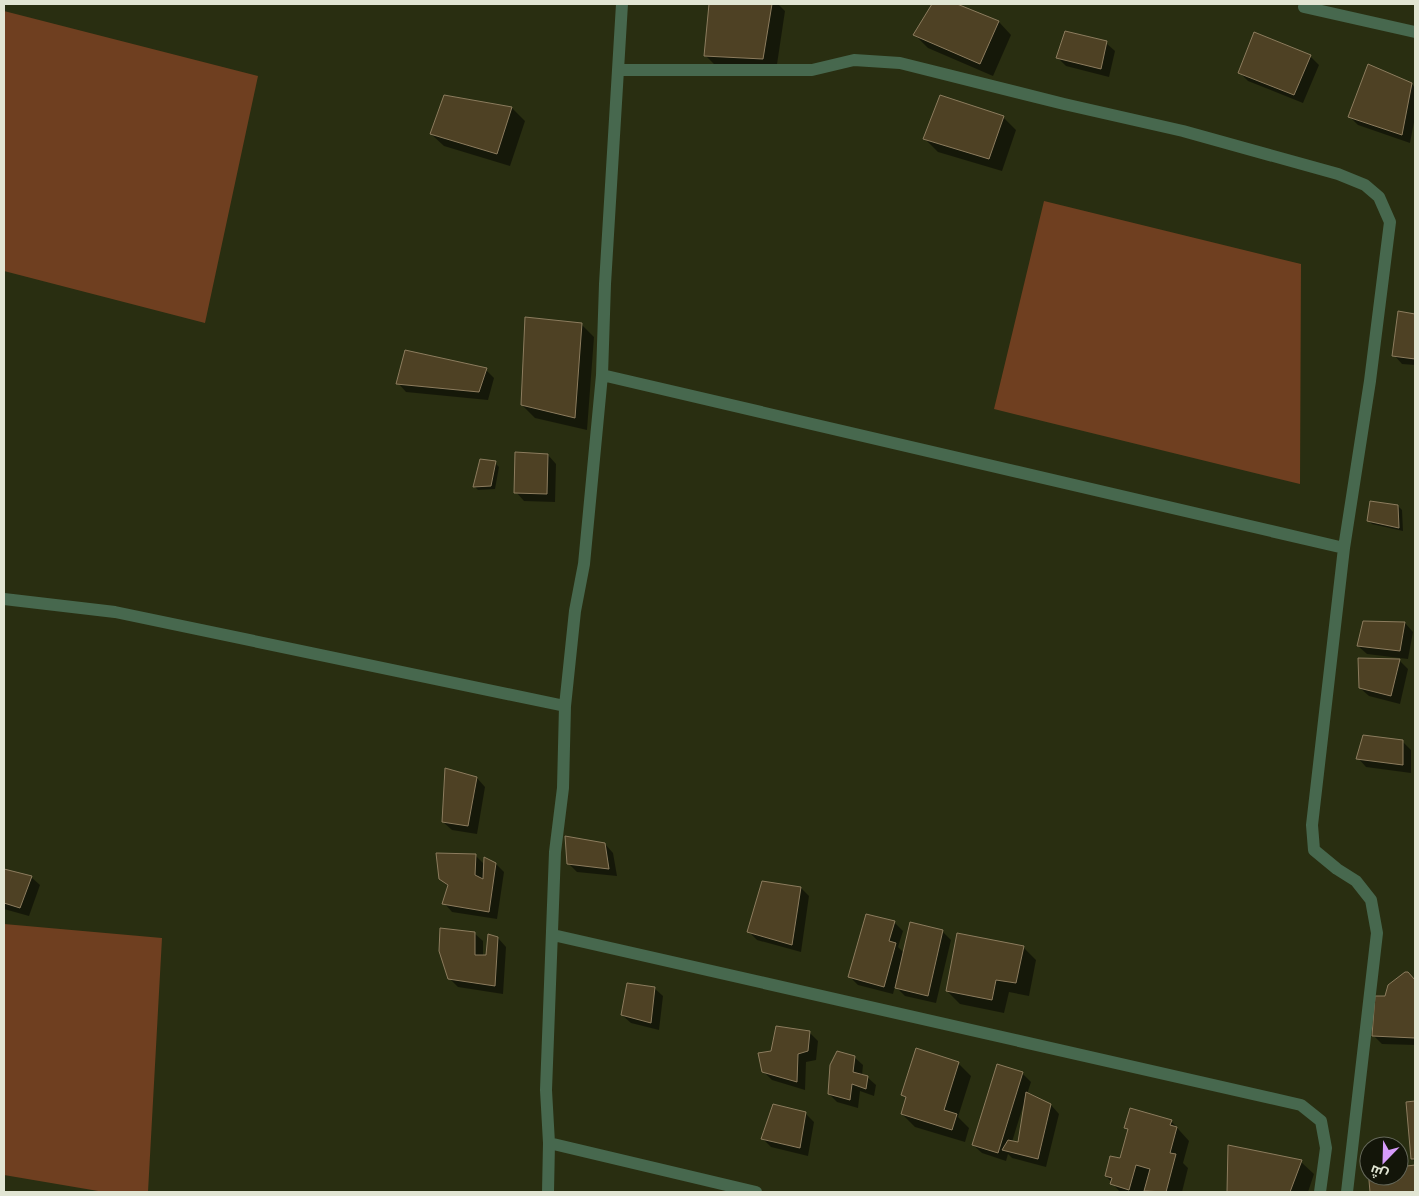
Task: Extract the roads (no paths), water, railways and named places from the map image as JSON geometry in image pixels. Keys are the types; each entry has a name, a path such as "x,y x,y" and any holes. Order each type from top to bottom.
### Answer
{"street":[{"path":"548,1192 549,1143 546,1090 555,852 563,788 565,706 575,611 584,564 602,375 622,4"},
{"path":"1304,7 1415,32"},
{"path":"618,70 812,70 854,60 900,63 1064,104 1183,131 1338,174 1365,185 1379,197 1390,222 1370,381 1344,548 1312,825 1314,850 1336,869 1356,881 1371,900 1377,933 1348,1192"},
{"path":"602,375 1344,548"},
{"path":"4,599 115,612 565,706"},
{"path":"553,935 1301,1105 1320,1121 1326,1148 1320,1192"},
{"path":"549,1143 742,1191 756,1192"}]}
